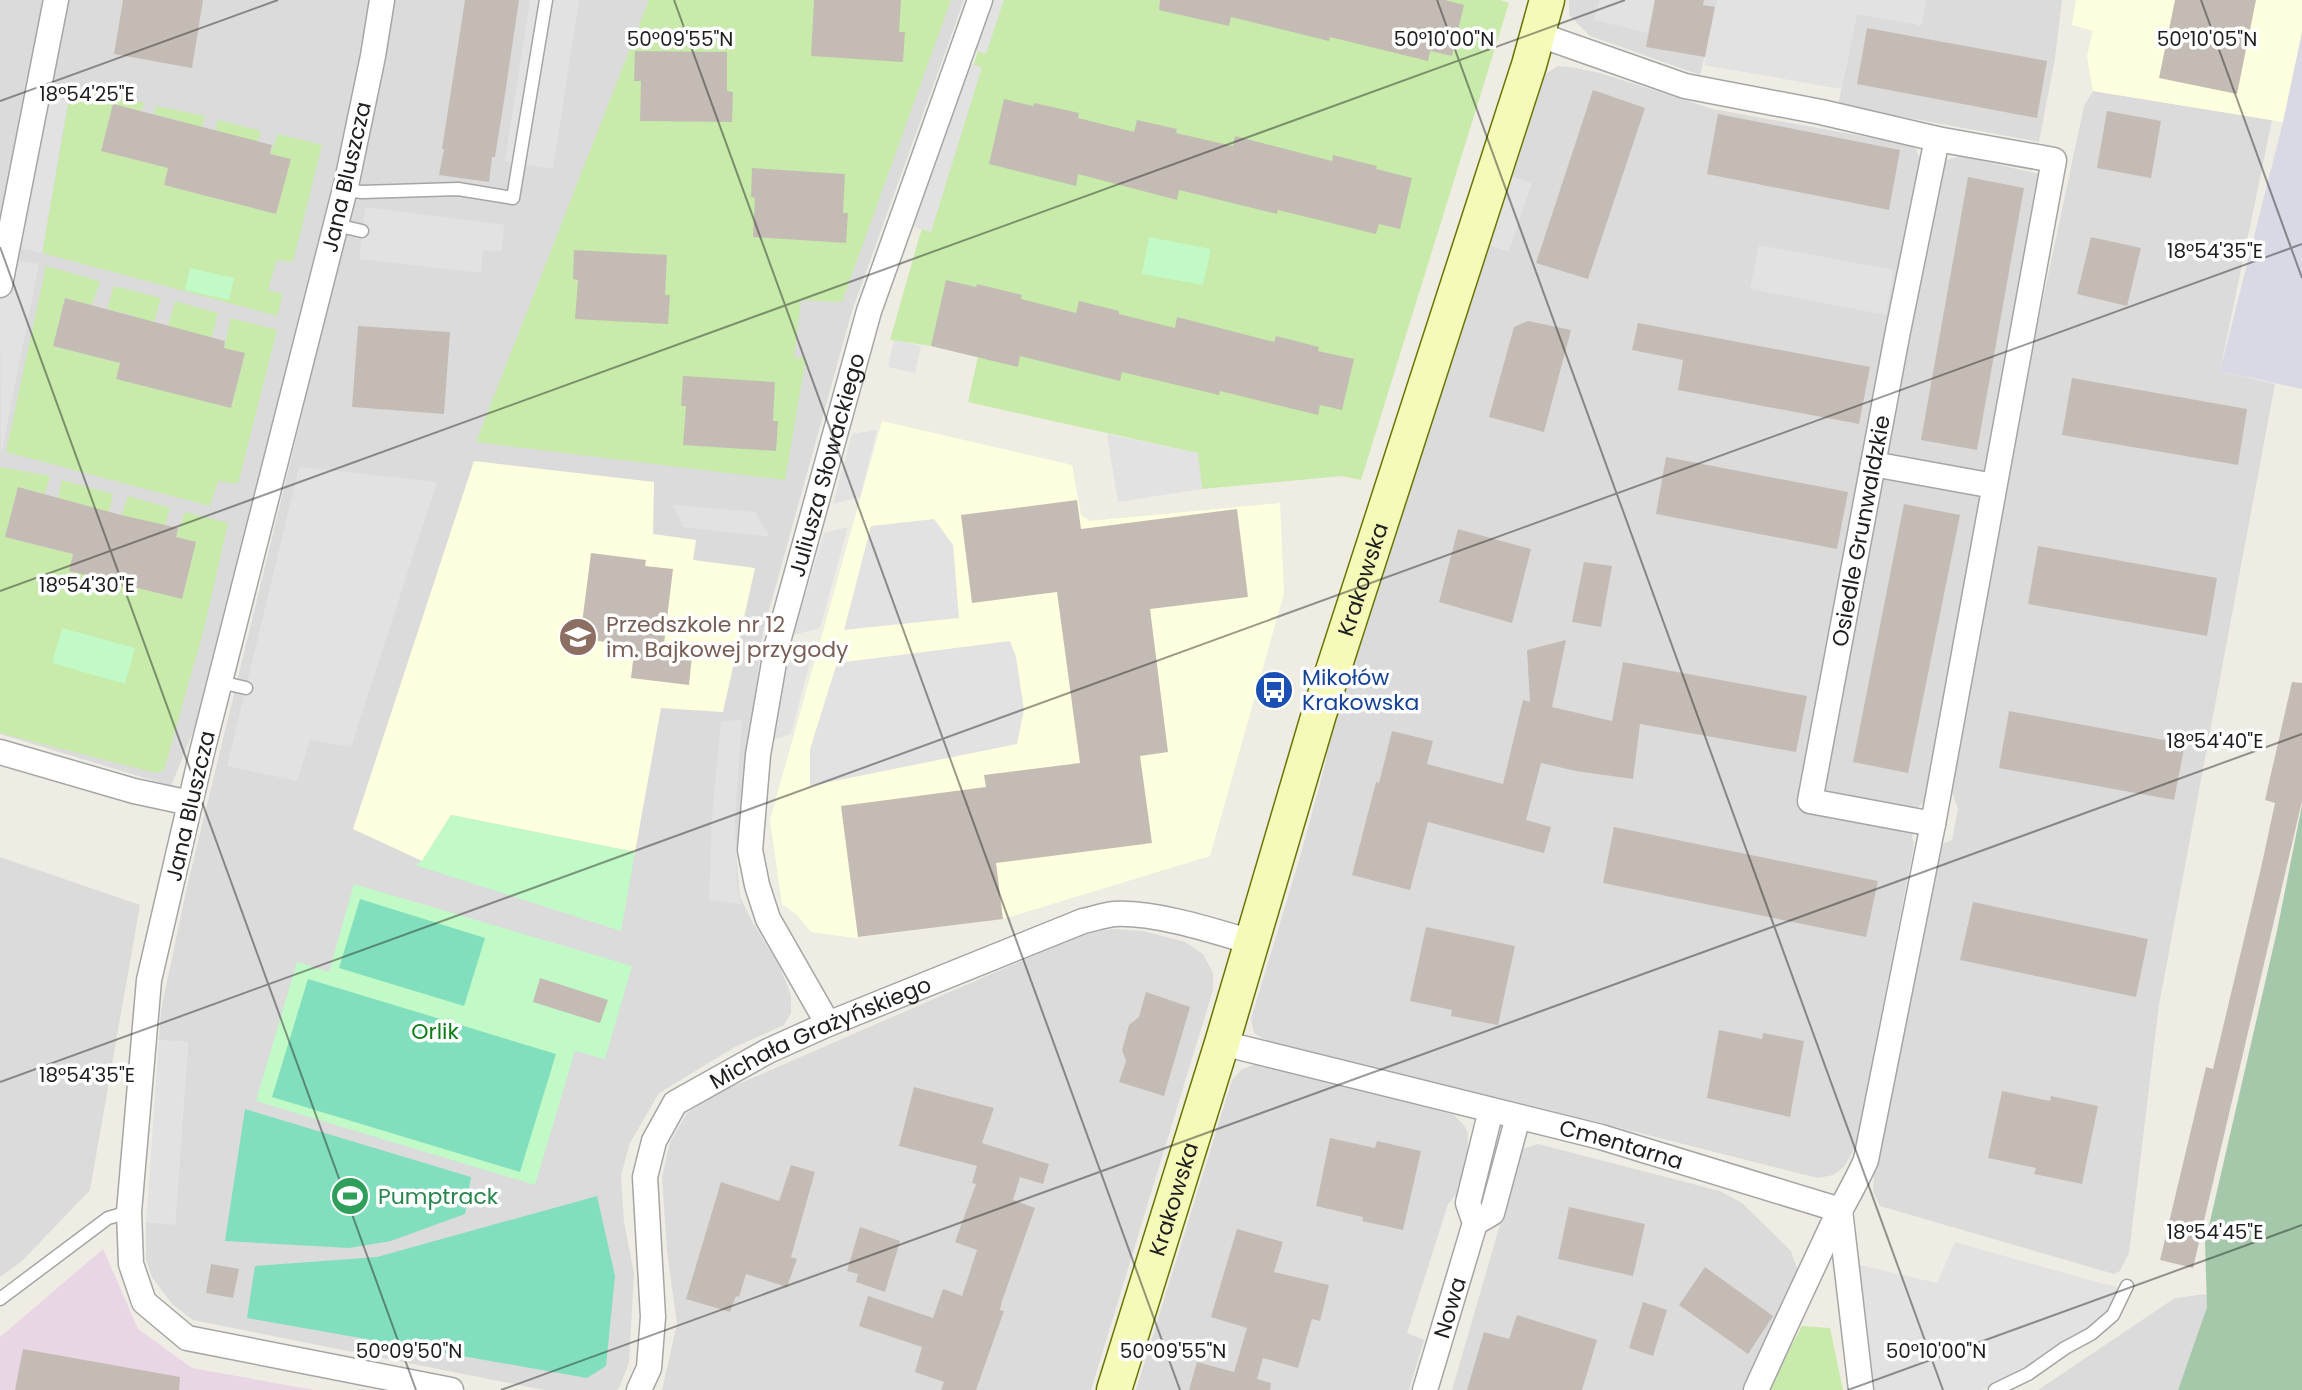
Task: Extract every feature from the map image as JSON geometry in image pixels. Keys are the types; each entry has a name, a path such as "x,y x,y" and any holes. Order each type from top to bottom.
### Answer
{"street":[{"path":"0,285 56,0"},
{"name":"Jana Bluszcza","path":"382,0 345,190 220,682 149,980 129,1212 131,1264 144,1302 187,1338 451,1390"},
{"name":"Juliusza Słowackiego","path":"828,1024 768,919 757,885 750,850 758,755 777,645 869,311 980,0"},
{"name":"Krakowska","path":"1114,1390 1222,1043 1319,714 1547,0"},
{"path":"1537,34 1685,86 1821,112 1937,139 2054,160 1933,824 1866,1160 1756,1390"},
{"name":"Osiedle Grunwaldzkie","path":"1933,824 1810,801 1937,139"},
{"path":"1873,464 1994,486"},
{"path":"0,752 134,791 190,803"},
{"name":"Michała Grażyńskiego","path":"639,1390 649,1368 653,1317 645,1177 654,1141 675,1103 768,1051 828,1024 1083,921 1112,914 1139,915 1208,929 1251,942"},
{"name":"Cmentarna","path":"1222,1043 1601,1137 1840,1210"},
{"name":"Nowa","path":"1425,1390 1475,1223 1468,1203 1491,1110"},
{"name":"Nowa","path":"1475,1223 1492,1213 1518,1117"},
{"path":"1840,1210 1861,1390"}],"lane":[{"path":"345,190 458,189 513,198 546,0"},
{"path":"336,225 362,231"},
{"path":"220,682 246,688"},
{"path":"0,1299 108,1218 129,1212"},
{"path":"1995,1390 2028,1374 2091,1334 2113,1315 2127,1286"}],"shaded area":[{"path":"0,0 372,0 360,75 197,722 171,786 0,734"},
{"path":"393,0 964,0 852,311 763,632 736,852 740,897 780,967 791,995 791,1013 784,1025 735,1047 659,1093 630,1143 621,1175 624,1222 634,1273 629,1363 616,1390 544,1390 193,1320 172,1304 152,1277 146,1260 146,1222 175,1224 188,1042 159,1040 161,1010 187,887 355,186"},
{"path":"530,0 579,0 553,169 505,161"},
{"path":"988,0 1004,0 986,54 972,50"},
{"path":"1569,0 1718,0 1700,75 1590,36 1569,15"},
{"path":"1600,0 1654,0 1648,33 1594,20"},
{"path":"1718,0 1926,0 1922,25 1857,14 1841,89 1704,65"},
{"path":"1926,0 2062,0 2039,142 1838,105 1857,14 1921,25"},
{"path":"2076,0 2302,0 2302,33 2283,122 2093,91 2087,56 2093,31 2072,25"},
{"path":"2302,32 2302,389 2220,371 2283,122"},
{"path":"962,61 982,67 931,232 911,226"},
{"path":"1558,66 1600,73 1713,109 1905,144 1916,149 1919,156 1944,161 1968,158 2040,174 1928,799 1916,809 1912,837 1914,845 1856,1146 1844,1167 1833,1175 1818,1178 1272,1044 1254,1033 1251,1019 1300,857 1325,765 1331,730 1489,245 1508,251 1531,184 1511,176 1544,75"},
{"path":"38,89 68,102 42,253 9,246"},
{"path":"2093,91 2272,120 2220,371 2275,384 2159,1005 2129,1253 2120,1271 2114,1274 1880,1206 1873,1191 1940,852 1944,843 1952,840 1958,809 1950,786 2005,478 2084,106"},
{"path":"1511,176 1531,183 1509,251 1489,245"},
{"path":"365,207 504,225 502,251 483,250 481,273 359,259"},
{"path":"1759,245 1894,270 1886,315 1750,289"},
{"path":"5,258 39,264 1,456 0,285"},
{"path":"894,340 921,346 915,373 888,367"},
{"path":"882,421 1072,465 1081,515 1090,521 1280,503 1284,593 1210,856 1006,918 855,938 811,932 797,915 782,904 770,820"},
{"path":"877,430 860,497 833,504 852,434"},
{"path":"1107,434 1198,453 1202,489 1118,502"},
{"name":"Przedszkole nr 12 im. Bajkowej przygody","path":"474,461 654,482 653,534 696,540 693,560 755,568 723,712 661,708 635,852 451,815 422,861 353,829"},
{"path":"299,467 437,482 351,747 310,740 297,781 227,766"},
{"path":"673,505 755,512 770,537 683,527"},
{"path":"934,519 953,545 959,618 844,630 871,526"},
{"path":"848,527 820,628 793,635 824,533"},
{"path":"1010,641 1016,657 1024,710 1017,744 810,786 810,749 837,663"},
{"path":"811,658 791,734 767,742 784,662"},
{"path":"742,720 735,819 737,888 741,904 709,900 712,817 721,721"},
{"path":"2302,805 2302,1390 2178,1390 2207,1307 2205,1243 2277,931"},
{"path":"0,857 140,905 90,1190 22,1261 0,1277"},
{"path":"1090,931 1143,931 1185,942 1203,954 1213,973 1213,990 1091,1390 662,1390 677,1324 667,1251 662,1177 670,1142 687,1113 711,1096"},
{"path":"159,1040 188,1042 175,1225 146,1222"},
{"path":"1263,1065 1454,1115 1468,1133 1467,1157 1457,1194 1448,1204 1407,1333 1424,1340 1409,1390 1136,1390 1232,1080 1241,1070"},
{"path":"1538,1144 1720,1191 1742,1203 1791,1251 1798,1271 1750,1390 1452,1390 1522,1149"},
{"path":"1955,1242 2121,1288 2110,1310 2085,1333 1982,1390 1874,1390 1860,1265 1937,1283"},
{"path":"103,1249 138,1329 192,1368 314,1390 0,1390 0,1337"},
{"path":"2207,1294 2207,1307 2178,1390 2038,1390 2175,1298"}],"green space":[{"path":"649,0 951,0 842,302 801,300 794,358 806,358 785,480 476,442"},
{"path":"994,0 1500,0 1509,3 1361,480 1342,476 1202,489 1197,453 968,402 980,347 974,356 890,340"},
{"path":"71,87 144,103 141,111 113,104 102,151 168,168 164,185 276,214 290,159 270,154 278,134 322,145 293,262 277,260 268,290 283,294 277,316 42,253"},
{"path":"156,106 205,116 200,135 181,121 154,114"},
{"path":"218,120 261,131 255,150 213,138"},
{"path":"1149,237 1211,249 1203,285 1142,274"},
{"path":"46,266 100,281 92,305 65,298 53,346 120,363 117,379 231,408 245,354 224,348 231,318 277,330 238,484 218,481 210,506 6,452"},
{"path":"190,268 234,278 229,300 185,290"},
{"path":"114,286 161,298 152,329 130,324 132,315 107,309"},
{"path":"175,301 218,313 210,345 166,333"},
{"path":"0,467 50,476 45,494 18,487 5,537 73,554 70,571 182,599 196,542 176,537 185,512 228,523 204,629 164,770 156,773 0,733"},
{"path":"62,480 113,494 107,520 83,513 85,505 58,498"},
{"path":"128,496 170,508 165,525 119,523"},
{"path":"62,628 135,648 125,684 52,663"},
{"path":"451,815 635,852 621,931 415,865 422,861"},
{"name":"Orlik","path":"354,884 632,966 605,1059 575,1051 535,1185 256,1101 297,962 329,972"},
{"path":"360,899 485,938 464,1006 339,968"},
{"path":"308,979 556,1054 520,1172 272,1097"},
{"name":"Pumptrack","path":"245,1109 471,1177 465,1214 391,1241 349,1248 225,1241"},
{"path":"597,1196 615,1276 606,1366 587,1378 247,1318 255,1266 377,1257"},
{"path":"1802,1326 1830,1328 1843,1390 1767,1390"}],"building":[{"path":"123,0 203,0 192,68 114,54"},
{"path":"465,0 519,0 489,182 439,175"},
{"path":"814,0 901,0 899,32 905,32 903,62 811,56"},
{"path":"1160,0 1445,0 1464,5 1452,56 1430,51 1428,61 1231,17 1229,26 1159,10"},
{"path":"1655,0 1704,0 1703,5 1715,7 1705,57 1646,47"},
{"path":"2175,0 2256,0 2237,94 2159,78"},
{"path":"1867,28 2047,61 2037,118 1857,84"},
{"path":"635,51 727,52 727,91 733,92 732,122 640,121 641,81 634,81"},
{"path":"1593,90 1645,108 1588,279 1536,263"},
{"path":"1004,99 1079,113 1078,118 1134,132 1137,120 1233,146 1235,136 1332,161 1333,155 1377,166 1376,169 1412,178 1400,229 1379,224 1376,234 1179,190 1177,200 1078,174 1076,186 989,164"},
{"path":"113,104 272,145 270,154 291,159 276,214 164,185 168,168 101,151"},
{"path":"2107,111 2161,121 2151,178 2097,168"},
{"path":"1718,114 1900,150 1889,210 1707,174"},
{"path":"752,168 845,174 843,213 848,213 846,243 753,237 755,198 751,197"},
{"path":"1968,177 2024,188 1977,450 1921,440"},
{"path":"2091,237 2141,248 2127,306 2077,294"},
{"path":"574,250 667,255 665,295 670,295 668,324 575,319 578,280 573,279"},
{"path":"946,280 1022,295 1021,299 1076,313 1079,301 1175,328 1177,317 1274,342 1276,336 1319,347 1318,351 1354,359 1342,410 1320,405 1318,415 1220,391 1219,395 1122,372 1120,381 1020,356 1018,367 931,346"},
{"path":"65,298 225,341 224,348 245,353 231,408 116,379 120,363 53,346"},
{"path":"1528,321 1571,330 1544,432 1489,417 1514,327"},
{"path":"1638,323 1870,367 1859,424 1678,390 1683,360 1632,350"},
{"path":"358,326 450,332 444,414 352,407"},
{"path":"683,376 775,382 773,421 778,421 776,451 683,445 686,406 681,406"},
{"path":"2072,378 2247,409 2238,465 2062,435"},
{"path":"1666,457 1848,492 1837,549 1656,514"},
{"path":"18,487 178,528 176,537 196,542 182,599 69,571 73,554 5,537"},
{"path":"1077,500 1081,529 1237,509 1248,597 1150,609 1168,752 1140,756 1152,843 996,863 1003,919 858,937 841,806 986,787 984,775 1080,763 1057,592 972,603 961,515"},
{"path":"1904,504 1960,515 1908,773 1853,762"},
{"path":"1458,529 1531,549 1512,623 1439,602"},
{"path":"2038,546 2217,578 2207,636 2028,604"},
{"path":"591,553 646,560 645,566 673,569 663,652 692,655 689,685 631,678 635,645 580,639"},
{"path":"1584,562 1612,566 1601,627 1572,622"},
{"path":"1566,640 1552,707 1612,721 1623,662 1807,696 1796,752 1640,724 1633,779 1541,763 1526,820 1551,827 1544,853 1428,822 1410,890 1352,875 1392,731 1433,741 1427,764 1503,784 1523,700 1530,702 1527,650"},
{"path":"2292,682 2302,683 2302,801 2193,1268 2160,1260 2206,1067 2213,1069 2261,868 2275,803 2265,800"},
{"path":"2009,711 2185,744 2174,800 1999,768"},
{"path":"1614,827 1878,881 1866,937 1603,883"},
{"path":"1973,902 2148,939 2136,997 1960,960"},
{"path":"1426,927 1515,946 1498,1025 1451,1016 1452,1010 1410,1001"},
{"path":"540,978 608,1000 600,1023 533,1002"},
{"path":"1146,992 1190,1007 1164,1096 1119,1082 1126,1061 1122,1050 1129,1025 1139,1017"},
{"path":"1719,1030 1762,1039 1763,1033 1804,1041 1790,1117 1707,1098"},
{"path":"914,1087 994,1108 982,1143 1049,1164 1043,1184 1020,1177 1013,1200 1035,1208 1002,1301 1000,1310 1004,1311 976,1390 941,1390 944,1382 915,1372 922,1347 859,1326 868,1296 933,1318 943,1289 962,1296 977,1250 955,1242 976,1184 972,1183 977,1166 899,1146"},
{"path":"2002,1091 2050,1101 2051,1096 2098,1106 2082,1184 2034,1174 2036,1168 1988,1158"},
{"path":"1330,1138 1375,1148 1377,1141 1421,1151 1403,1230 1316,1206"},
{"path":"791,1165 815,1172 791,1257 797,1259 787,1287 746,1274 739,1297 736,1296 730,1312 686,1299 721,1182 779,1201"},
{"path":"1569,1207 1645,1224 1633,1276 1558,1259"},
{"path":"860,1227 900,1241 885,1292 856,1282 858,1274 847,1271"},
{"path":"1237,1229 1283,1242 1274,1272 1329,1285 1320,1321 1312,1319 1298,1368 1263,1358 1257,1379 1271,1383 1270,1390 1189,1390 1197,1362 1234,1372 1247,1328 1211,1317"},
{"path":"211,1264 239,1269 233,1298 206,1293"},
{"path":"1705,1267 1773,1316 1748,1354 1679,1305"},
{"path":"1643,1302 1667,1310 1653,1356 1629,1348"},
{"path":"1517,1315 1597,1340 1582,1390 1467,1390 1484,1332 1509,1339"},
{"path":"23,1349 180,1377 179,1390 15,1390"}],"place":[{"name":"Przedszkole nr 12 im. Bajkowej przygody","path":"578,637"},
{"name":"Mikołów Krakowska","path":"1274,690"},
{"name":"Pumptrack","path":"350,1196"}]}
